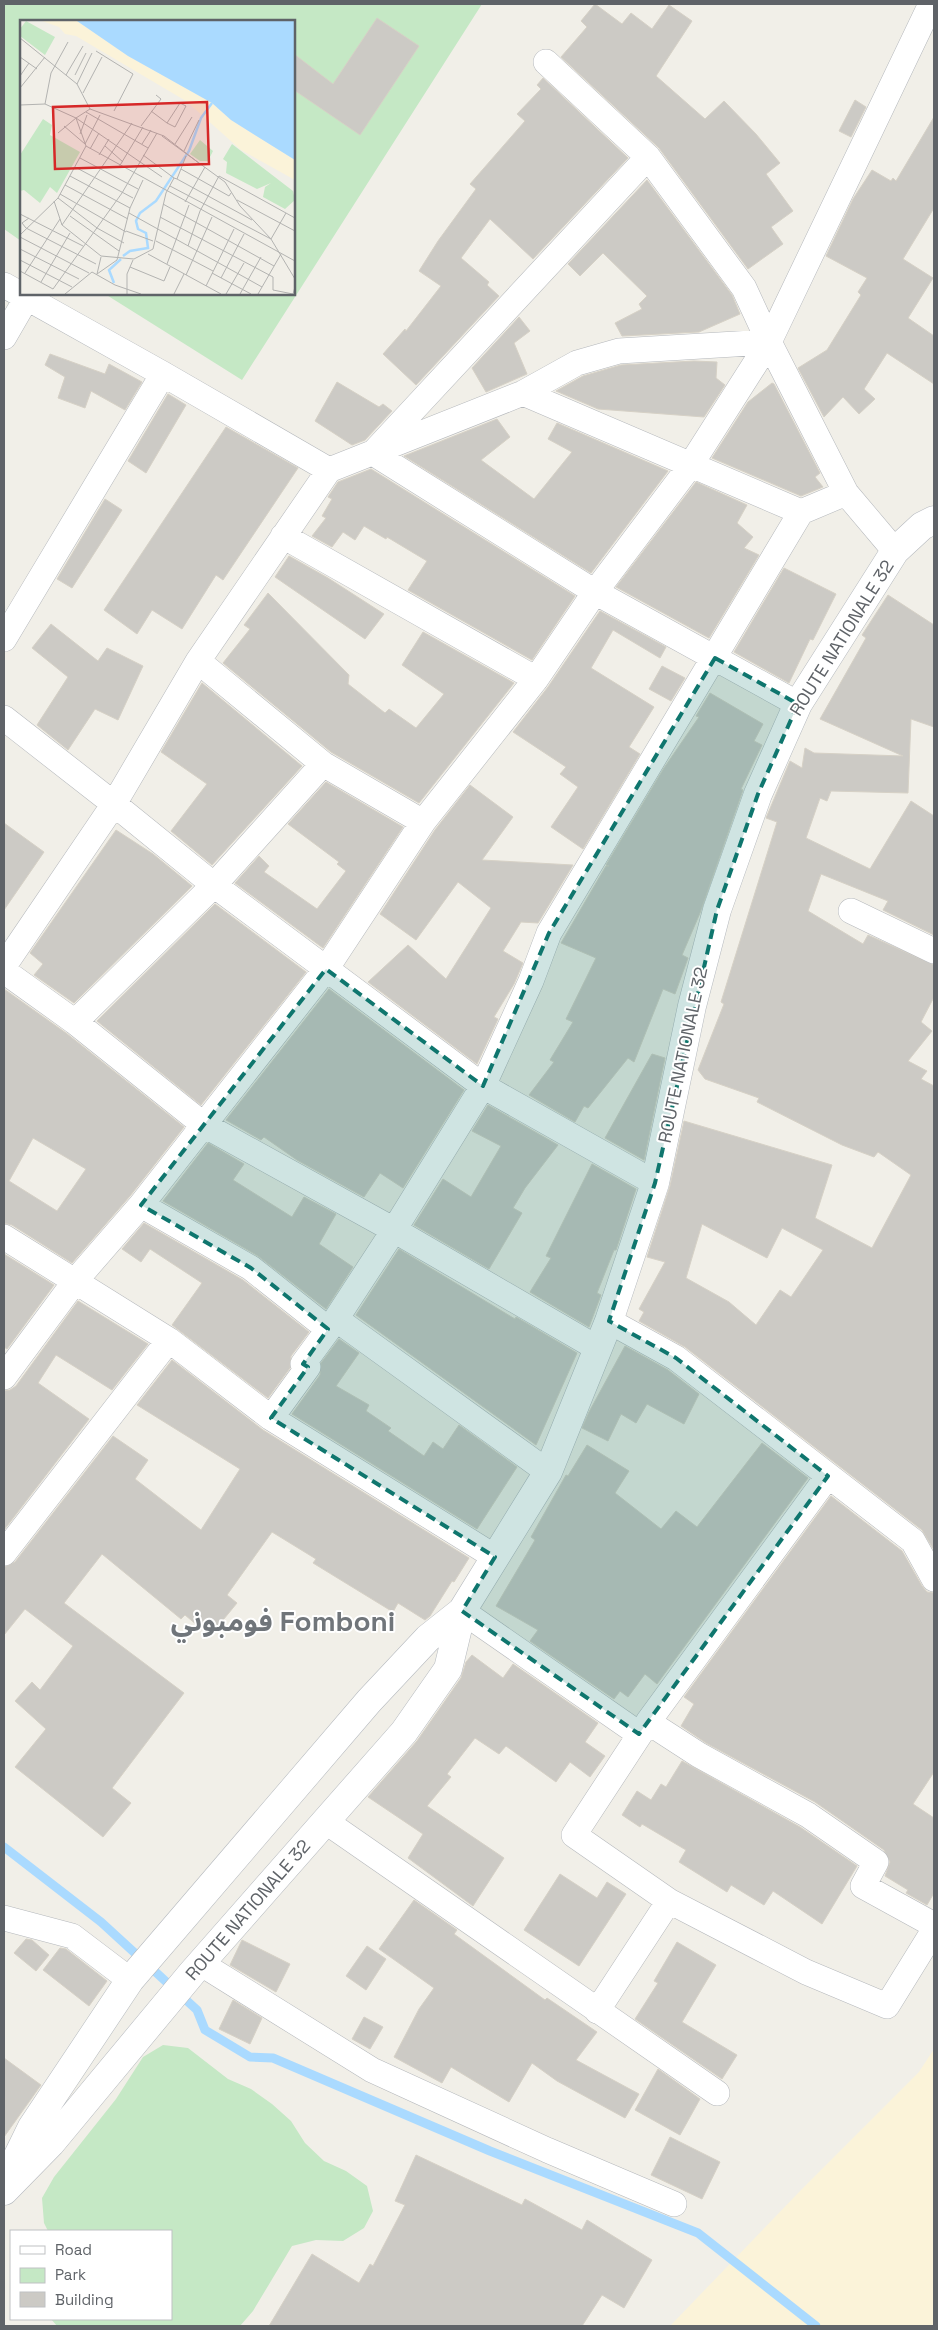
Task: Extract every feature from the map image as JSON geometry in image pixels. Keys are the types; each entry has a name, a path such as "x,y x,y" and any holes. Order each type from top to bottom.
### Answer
{"street":[{"path":"4,1377 76,1280 141,1205 326,969 424,822 536,679 595,592 690,466 769,342 931,4"},
{"path":"546,62 648,157 744,288 769,342 846,493 895,551"},
{"path":"373,454 648,157"},
{"path":"4,285 329,470"},
{"path":"4,337 26,299"},
{"path":"4,966 114,804 198,661 329,470 523,393 577,364 619,351 769,342"},
{"path":"4,640 163,374"},
{"path":"523,393 801,512"},
{"path":"373,454 595,592 798,704"},
{"path":"271,1418 308,1368 304,1364 394,1230 483,1086 531,981 549,933 801,512 846,493"},
{"name":"ROUTE NATIONALE 32","path":"4,2192 51,2143 196,1968 404,1732 448,1669 462,1611 548,1472 609,1321 655,1183 692,1006 717,910 758,794 798,704 895,551 922,526 934,520"},
{"path":"283,536 536,679"},
{"path":"198,661 324,764 424,822"},
{"path":"4,718 214,885 483,1086 655,1183"},
{"path":"75,1022 214,885 324,764"},
{"path":"851,911 934,951"},
{"path":"4,971 75,1022 204,1125 394,1230 597,1348"},
{"path":"141,1205 251,1268 548,1472"},
{"path":"4,1237 76,1280 169,1340 271,1418 495,1557"},
{"path":"609,1321 676,1358 759,1420 913,1541 934,1579"},
{"path":"4,1552 169,1340"},
{"path":"828,1476 644,1728 574,1835 669,1902 806,1972 887,2006 934,1930"},
{"path":"462,1611 644,1728 699,1755 808,1815 876,1862 864,1886 934,1925"},
{"name":"ROUTE NATIONALE 32","path":"4,2184 32,2127 134,1975 369,1701 428,1638 462,1611"},
{"path":"325,1821 717,2093"},
{"path":"597,2011 669,1902"},
{"path":"4,1918 72,1936 134,1975"},
{"path":"196,1968 372,2070 547,2150 674,2204"}],"highlighted area":[{"path":"715,658 798,704 758,794 717,910 655,1183 609,1321 676,1358 828,1476 639,1734 462,1611 495,1557 271,1418 308,1367 303,1364 328,1329 251,1268 141,1205 326,969 483,1086 549,933"}],"green space":[{"path":"4,4 482,4 242,380 107,295 295,295 295,20 20,20 20,240 4,229"},
{"path":"163,2045 188,2048 228,2079 251,2089 272,2104 291,2121 305,2143 324,2161 346,2171 367,2186 373,2211 364,2228 343,2241 316,2240 292,2246 253,2311 240,2326 57,2326 52,2320 172,2320 172,2230 48,2230 44,2223 42,2198 54,2177 116,2099 143,2057"}],"sand":[{"path":"934,2049 934,2326 670,2326 802,2189 919,2072"}],"building":[{"path":"595,4 622,24 631,13 652,29 669,5 692,21 656,76 705,119 724,101 756,134 780,163 766,174 793,211 771,227 783,244 748,269 659,148 561,57 587,27 581,21"},
{"path":"377,18 419,46 360,135 295,91 295,55 333,84"},
{"path":"543,78 628,158 533,259 490,219 461,258 489,282 487,285 499,296 416,385 383,354 405,329 406,331 441,286 419,271 438,241 476,189 470,184 525,121 517,114 541,89 537,85"},
{"path":"855,100 866,107 851,137 839,131"},
{"path":"934,117 934,208 903,259 933,278 908,318 934,336 934,384 887,353 864,389 875,399 859,414 843,397 824,417 798,368 827,350 861,295 858,292 867,278 826,256 853,199 872,170 891,181 893,178 896,181"},
{"path":"647,180 732,295 740,314 699,332 622,336 615,323 642,309 639,304 647,296 603,253 580,276 568,264"},
{"path":"519,317 530,331 514,343 527,374 486,392 472,368"},
{"path":"50,354 105,374 109,364 142,382 125,410 91,391 85,408 58,398 65,377 45,365"},
{"path":"694,361 717,362 716,378 725,385 704,417 598,409 556,391 583,376 621,365"},
{"path":"337,382 379,407 383,404 392,411 365,440 352,445 315,421"},
{"path":"772,383 820,473 815,477 823,487 801,496 712,458 748,402"},
{"path":"168,394 186,405 146,473 128,461"},
{"path":"497,419 510,437 481,460 534,499 572,452 548,439 557,423 668,471 591,573 404,456"},
{"path":"226,427 298,468 223,580 216,575 182,629 152,610 137,634 104,610"},
{"path":"371,469 575,596 532,660 408,590 427,561 387,537 386,539 364,526 355,540 343,532 332,547 312,536 326,518 322,516 332,499 328,497 338,482"},
{"path":"696,482 747,505 737,523 753,537 744,548 759,555 709,638 616,587"},
{"path":"105,499 122,510 72,588 57,579"},
{"path":"289,556 328,578 384,614 365,639 275,577"},
{"path":"784,568 836,594 813,640 810,639 789,683 734,652"},
{"path":"268,593 349,675 348,684 385,713 389,709 416,728 444,694 402,665 423,632 514,683 419,803 331,752 223,663 250,629 244,625"},
{"path":"888,595 934,625 934,727 911,719 908,793 831,791 827,801 820,798 806,838 870,869 911,801 934,816 934,935 883,910 888,901 821,874 808,911 863,944 868,935 934,965 934,997 921,1022 932,1031 908,1061 927,1071 921,1079 934,1086 934,1550 922,1530 685,1347 639,1321 644,1312 639,1309 665,1262 647,1257 670,1186 684,1121 832,1165 815,1218 872,1248 911,1175 878,1152 874,1157 842,1145 757,1102 759,1098 705,1079 698,1070 724,1004 721,1002 777,822 766,818 790,761 802,768 805,748 814,753 903,756 820,719 866,638 862,635","holes":["702,1224 767,1258 782,1228 823,1250 791,1297 780,1290 756,1325 729,1302 686,1278"]},
{"path":"600,611 666,647 660,658 613,630 591,668 654,707 629,747 640,754 583,849 551,827 578,787 560,774 566,767 513,732 548,687"},
{"path":"51,624 98,661 107,648 143,666 118,720 95,709 68,750 37,725 68,677 32,648"},
{"path":"662,666 685,678 671,701 649,689"},
{"path":"202,683 302,766 212,865 171,831 207,784 161,752"},
{"path":"710,693 763,724 754,741 762,745 741,789 743,790 700,913 682,955 688,958 675,994 663,989 634,1062 628,1058 588,1108 584,1106 575,1122 529,1095 554,1062 550,1060 573,1022 566,1019 596,958 561,943 606,866 609,866 606,865 664,768 699,717 696,716"},
{"path":"326,782 403,827 323,948 235,883 259,856 269,866 264,872 317,909 346,871 337,864 339,862 288,824"},
{"path":"470,785 513,817 482,860 573,865 538,923 521,922 503,951 523,963 514,984 494,1017 498,1019 477,1064 368,982 408,945 446,979 491,908 458,882 416,940 380,914 435,830"},
{"path":"4,823 44,852 4,910"},
{"path":"116,830 153,854 192,886 74,1003 34,975 43,964 30,953"},
{"path":"215,904 306,972 201,1105 97,1021"},
{"path":"4,989 66,1033 184,1127 130,1196 72,1263 12,1225 4,1223","holes":["33,1138 86,1169 57,1211 9,1181"]},
{"path":"329,989 464,1090 403,1188 380,1173 364,1197 297,1160 264,1137 261,1140 226,1120"},
{"path":"652,1054 665,1058 644,1160 605,1138"},
{"path":"488,1105 558,1145 525,1188 513,1208 522,1213 489,1269 414,1225 443,1179 471,1197 501,1146 472,1131"},
{"path":"208,1143 244,1164 233,1180 292,1217 304,1197 336,1214 319,1244 353,1267 326,1309 258,1256 163,1201"},
{"path":"592,1164 636,1189 616,1250 614,1250 597,1293 601,1295 589,1327 530,1292 551,1258 546,1256"},
{"path":"144,1223 243,1280 309,1332 291,1356 290,1368 268,1398 172,1325 202,1283 150,1249 141,1262 122,1249"},
{"path":"399,1249 515,1319 516,1317 577,1353 536,1445 356,1315"},
{"path":"4,1254 54,1285 7,1349 4,1347"},
{"path":"78,1301 148,1344 112,1390 56,1355 38,1383 89,1419 4,1530 4,1391 16,1386"},
{"path":"339,1339 359,1353 336,1386 369,1405 366,1411 391,1428 388,1431 424,1456 433,1442 443,1449 459,1425 517,1467 477,1529 292,1414 320,1375 321,1363"},
{"path":"625,1346 668,1370 699,1394 684,1424 647,1404 636,1423 621,1414 608,1441 582,1428"},
{"path":"172,1360 263,1430 469,1558 430,1616 425,1620 398,1603 393,1612 313,1563 316,1559 272,1532 227,1595 237,1603 210,1636 185,1615 181,1619 102,1554 64,1603 184,1693 112,1788 131,1803 103,1837 15,1767 46,1729 15,1701 32,1682 40,1690 73,1646 25,1609 4,1635 4,1567 15,1562 113,1436 148,1460 135,1479 201,1530 240,1469 137,1405"},
{"path":"762,1443 808,1478 657,1684 645,1674 628,1697 620,1691 614,1699 530,1641 538,1630 496,1606 535,1540 531,1537 566,1475 568,1476 587,1445 629,1471 615,1493 661,1529 676,1511 697,1527"},
{"path":"831,1496 902,1551 922,1586 927,1592 934,1593 934,1772 913,1804 934,1818 934,1893 927,1905 906,1893 908,1890 885,1876 890,1862 884,1850 815,1802 706,1743 681,1726 694,1704 684,1697"},
{"path":"472,1655 503,1678 513,1664 598,1723 585,1742 605,1756 590,1777 570,1762 556,1782 506,1746 499,1754 475,1738 447,1774 451,1777 427,1806 504,1858 473,1906 408,1858 423,1834 368,1797 417,1741 461,1678 466,1662"},
{"path":"682,1761 800,1827 857,1866 822,1924 773,1891 764,1905 731,1885 727,1892 679,1862 686,1850 642,1824 640,1827 622,1815 637,1791 651,1800 661,1784 666,1787"},
{"path":"560,1874 597,1898 607,1882 626,1894 579,1966 524,1930"},
{"path":"414,1900 457,1930 454,1934 545,2000 547,1998 597,2032 576,2060 639,2094 625,2118 557,2081 532,2063 509,2102 451,2067 442,2083 394,2057 419,2009 434,1988 379,1949"},
{"path":"26,1939 32,1940 49,1955 36,1971 14,1953"},
{"path":"242,1940 290,1964 276,1992 230,1965"},
{"path":"677,1942 716,1965 682,2022 737,2055 722,2079 635,2019 658,1983 654,1981"},
{"path":"367,1946 386,1959 366,1990 346,1976"},
{"path":"60,1948 66,1949 107,1981 89,2006 43,1970"},
{"path":"233,2000 262,2018 250,2044 219,2029"},
{"path":"364,2017 383,2027 370,2049 352,2039"},
{"path":"4,2058 41,2085 4,2137"},
{"path":"658,2069 700,2099 680,2135 635,2110"},
{"path":"670,2137 720,2162 702,2199 651,2175"},
{"path":"416,2155 522,2205 525,2199 582,2230 587,2220 652,2260 624,2308 602,2295 582,2326 269,2326 312,2254 359,2283 370,2264 373,2266 405,2205 395,2201"}],"waterway":[{"path":"4,1847 101,1922 197,2010 205,2030 250,2057 273,2058 490,2151 698,2233 816,2326"}],"district":[{"name":"فومبوني Fomboni","path":"283,1621"}]}
